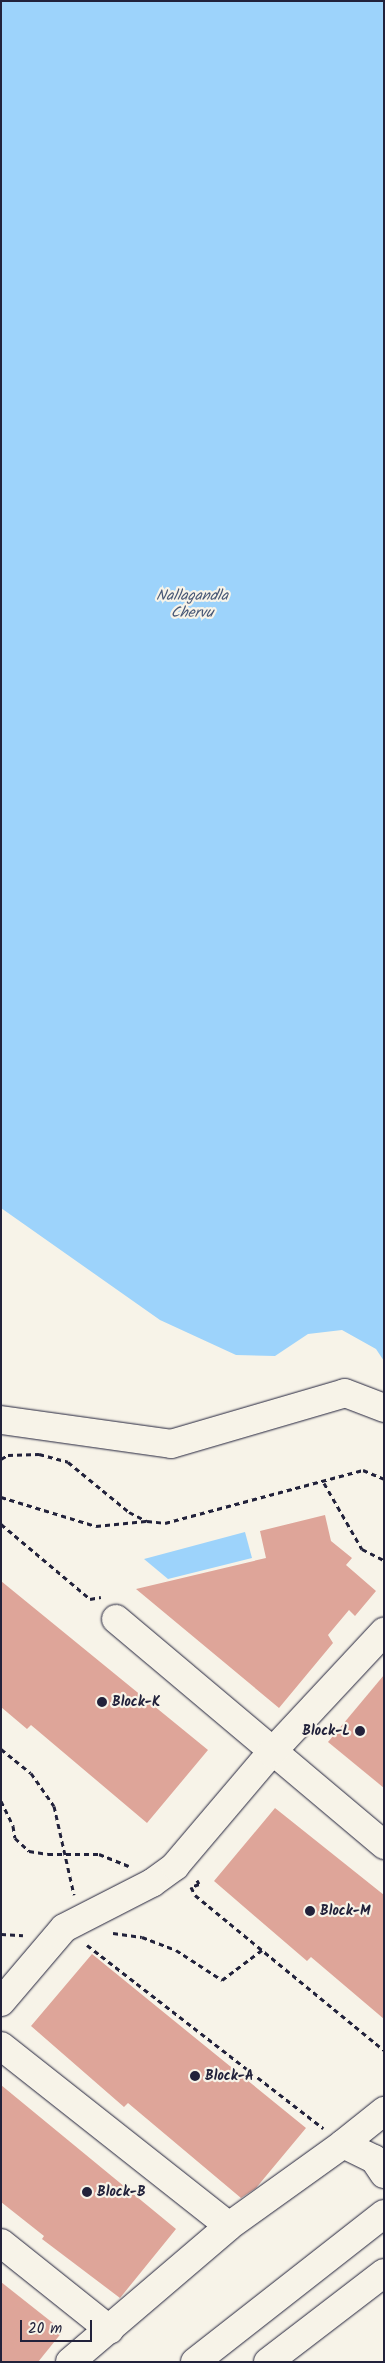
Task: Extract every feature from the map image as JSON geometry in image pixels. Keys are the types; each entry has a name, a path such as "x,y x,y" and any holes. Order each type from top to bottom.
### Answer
{"street":[{"path":"1,1420 171,1444 345,1393 384,1408"},
{"path":"116,1618 271,1753 384,1846"},
{"path":"1,2002 76,1914 152,1882 175,1866 271,1753 384,1632"},
{"path":"1,2046 229,2226"},
{"path":"70,2362 110,2330 229,2226 343,2144 384,2111"},
{"path":"343,2144 374,2159 384,2174"},
{"path":"195,2362 384,2214"},
{"path":"1,2244 110,2330"},
{"path":"268,2362 384,2273"}],"path":[{"path":"1,1459 8,1456 38,1454 68,1462 129,1512 147,1520 165,1523 324,1483 363,1470 384,1479"},
{"path":"324,1483 362,1549 384,1560"},
{"path":"1,1497 96,1526 147,1520"},
{"path":"1,1524 90,1598"},
{"path":"1,1749 31,1772 44,1789 60,1820 75,1892 76,1914 99,1934 121,1933 153,1940 185,1954 222,1980 262,1950"},
{"path":"1,1801 19,1844 29,1851 113,1857 136,1872"},
{"path":"175,1866 196,1877 199,1884 191,1887 195,1895 384,2050"},
{"path":"76,1914 343,2144"}],"water":[{"name":"Nallagandla Chervu","path":"1,1 384,1 384,1361 376,1349 342,1330 308,1334 275,1356 236,1355 160,1320 1,1208"},
{"path":"245,1532 252,1558 168,1579 144,1559"}],"building":[{"path":"325,1515 331,1541 352,1558 346,1565 376,1591 355,1616 349,1610 328,1635 333,1643 279,1708 136,1589 266,1558 260,1531"},
{"name":"Block-K","path":"1,1581 208,1750 147,1823 31,1725 27,1729 1,1707"},
{"name":"Block-L","path":"384,1675 384,1788 328,1742"},
{"name":"Block-M","path":"275,1808 384,1895 384,2019 311,1957 307,1961 214,1881"},
{"name":"Block-A","path":"92,1954 306,2128 256,2188 241,2198 128,2103 124,2107 31,2026"},
{"name":"Block-B","path":"1,2085 176,2229 120,2298 42,2239 44,2236 1,2202"},
{"path":"1,2282 63,2331 38,2362 1,2362"}],"place":[{"name":"Block-K","path":"102,1702"},
{"name":"Block-L","path":"360,1731"},
{"name":"Block-M","path":"310,1911"},
{"name":"Block-A","path":"195,2076"},
{"name":"Block-B","path":"87,2192"}]}
